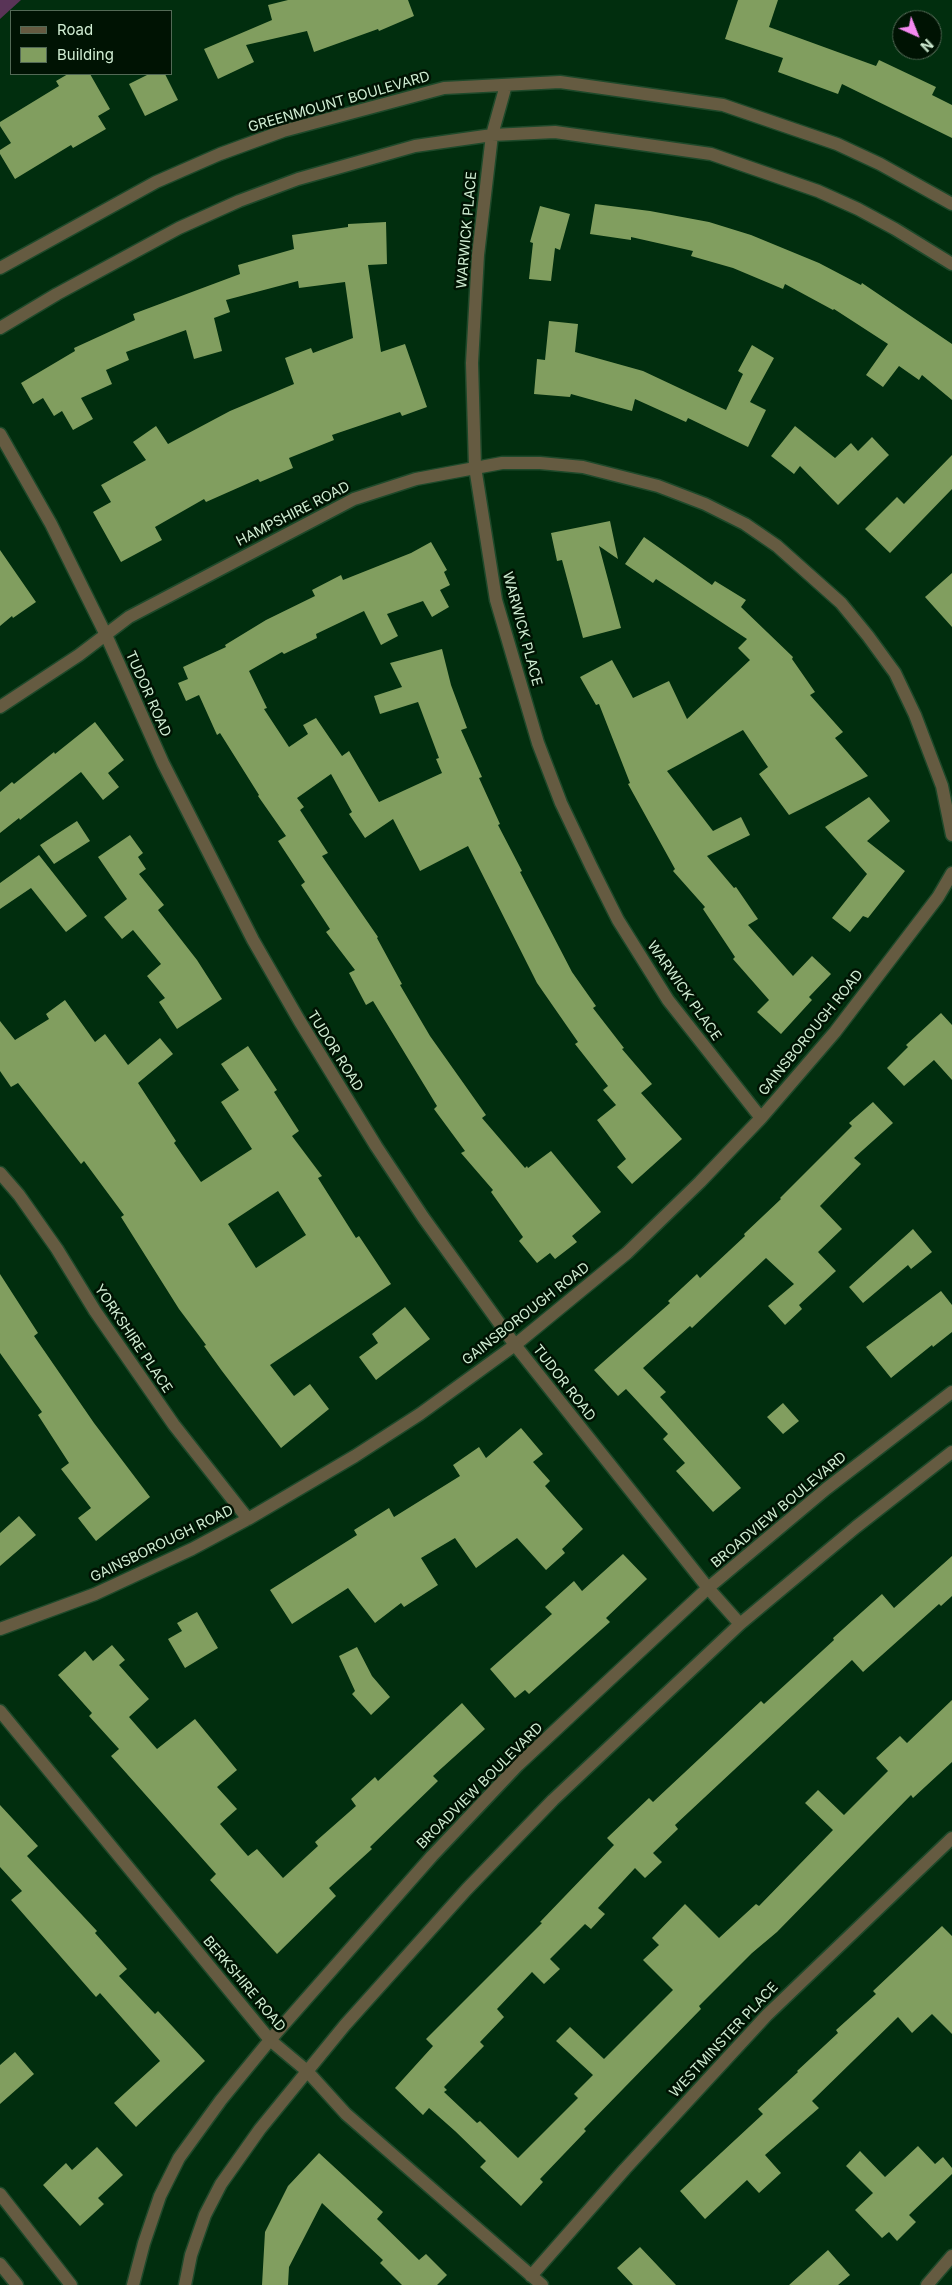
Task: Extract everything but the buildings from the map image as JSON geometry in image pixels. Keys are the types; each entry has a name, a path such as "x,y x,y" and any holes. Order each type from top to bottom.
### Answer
{"street":[{"name":"GREENMOUNT BOULEVARD","path":"0,268 156,182 220,154 283,131 444,88 560,82 724,105 837,144 896,172 952,204"},
{"name":"WARWICK PLACE","path":"506,85 492,136 478,255 472,363 475,467 496,600 538,743 560,804 618,920 668,1000 761,1118"},
{"path":"0,328 57,294 179,228 239,201 298,180 415,146 492,136 555,132 711,154 818,191 858,209 952,264"},
{"name":"TUDOR ROAD","path":"0,434 51,524 106,635 163,763 253,940 299,1020 402,1185 515,1345 708,1588 740,1624"},
{"name":"HAMPSHIRE ROAD","path":"106,635 129,617 354,499 416,479 502,463 540,463 583,467 621,475 705,504 745,524 777,546 841,603 868,636 894,673 915,715 942,786 952,835"},
{"path":"0,707 106,635"},
{"name":"GAINSBOROUGH ROAD","path":"0,1629 94,1594 192,1550 364,1450 420,1414 515,1345 627,1253 700,1182 761,1118 835,1032 938,897 952,873"},
{"name":"YORKSHIRE PLACE","path":"0,1173 19,1195 57,1249 95,1311 174,1425 248,1518"},
{"name":"BROADVIEW BOULEVARD","path":"133,2285 144,2242 160,2196 180,2158 221,2100 270,2040 432,1856 512,1772 708,1588 833,1483 952,1392"},
{"path":"185,2285 191,2256 205,2215 221,2184 260,2129 307,2071 467,1889 546,1806 740,1624 856,1527 952,1452"},
{"name":"BERKSHIRE ROAD","path":"0,1711 270,2040 307,2071 346,2114 542,2285"},
{"name":"WESTMINSTER PLACE","path":"531,2276 624,2169 767,2015 952,1838"},
{"path":"0,2194 71,2285"},
{"path":"927,2285 952,2256"},
{"path":"0,2264 17,2285"}],"shaded area":[{"path":"0,0 21,0 0,19"}]}
